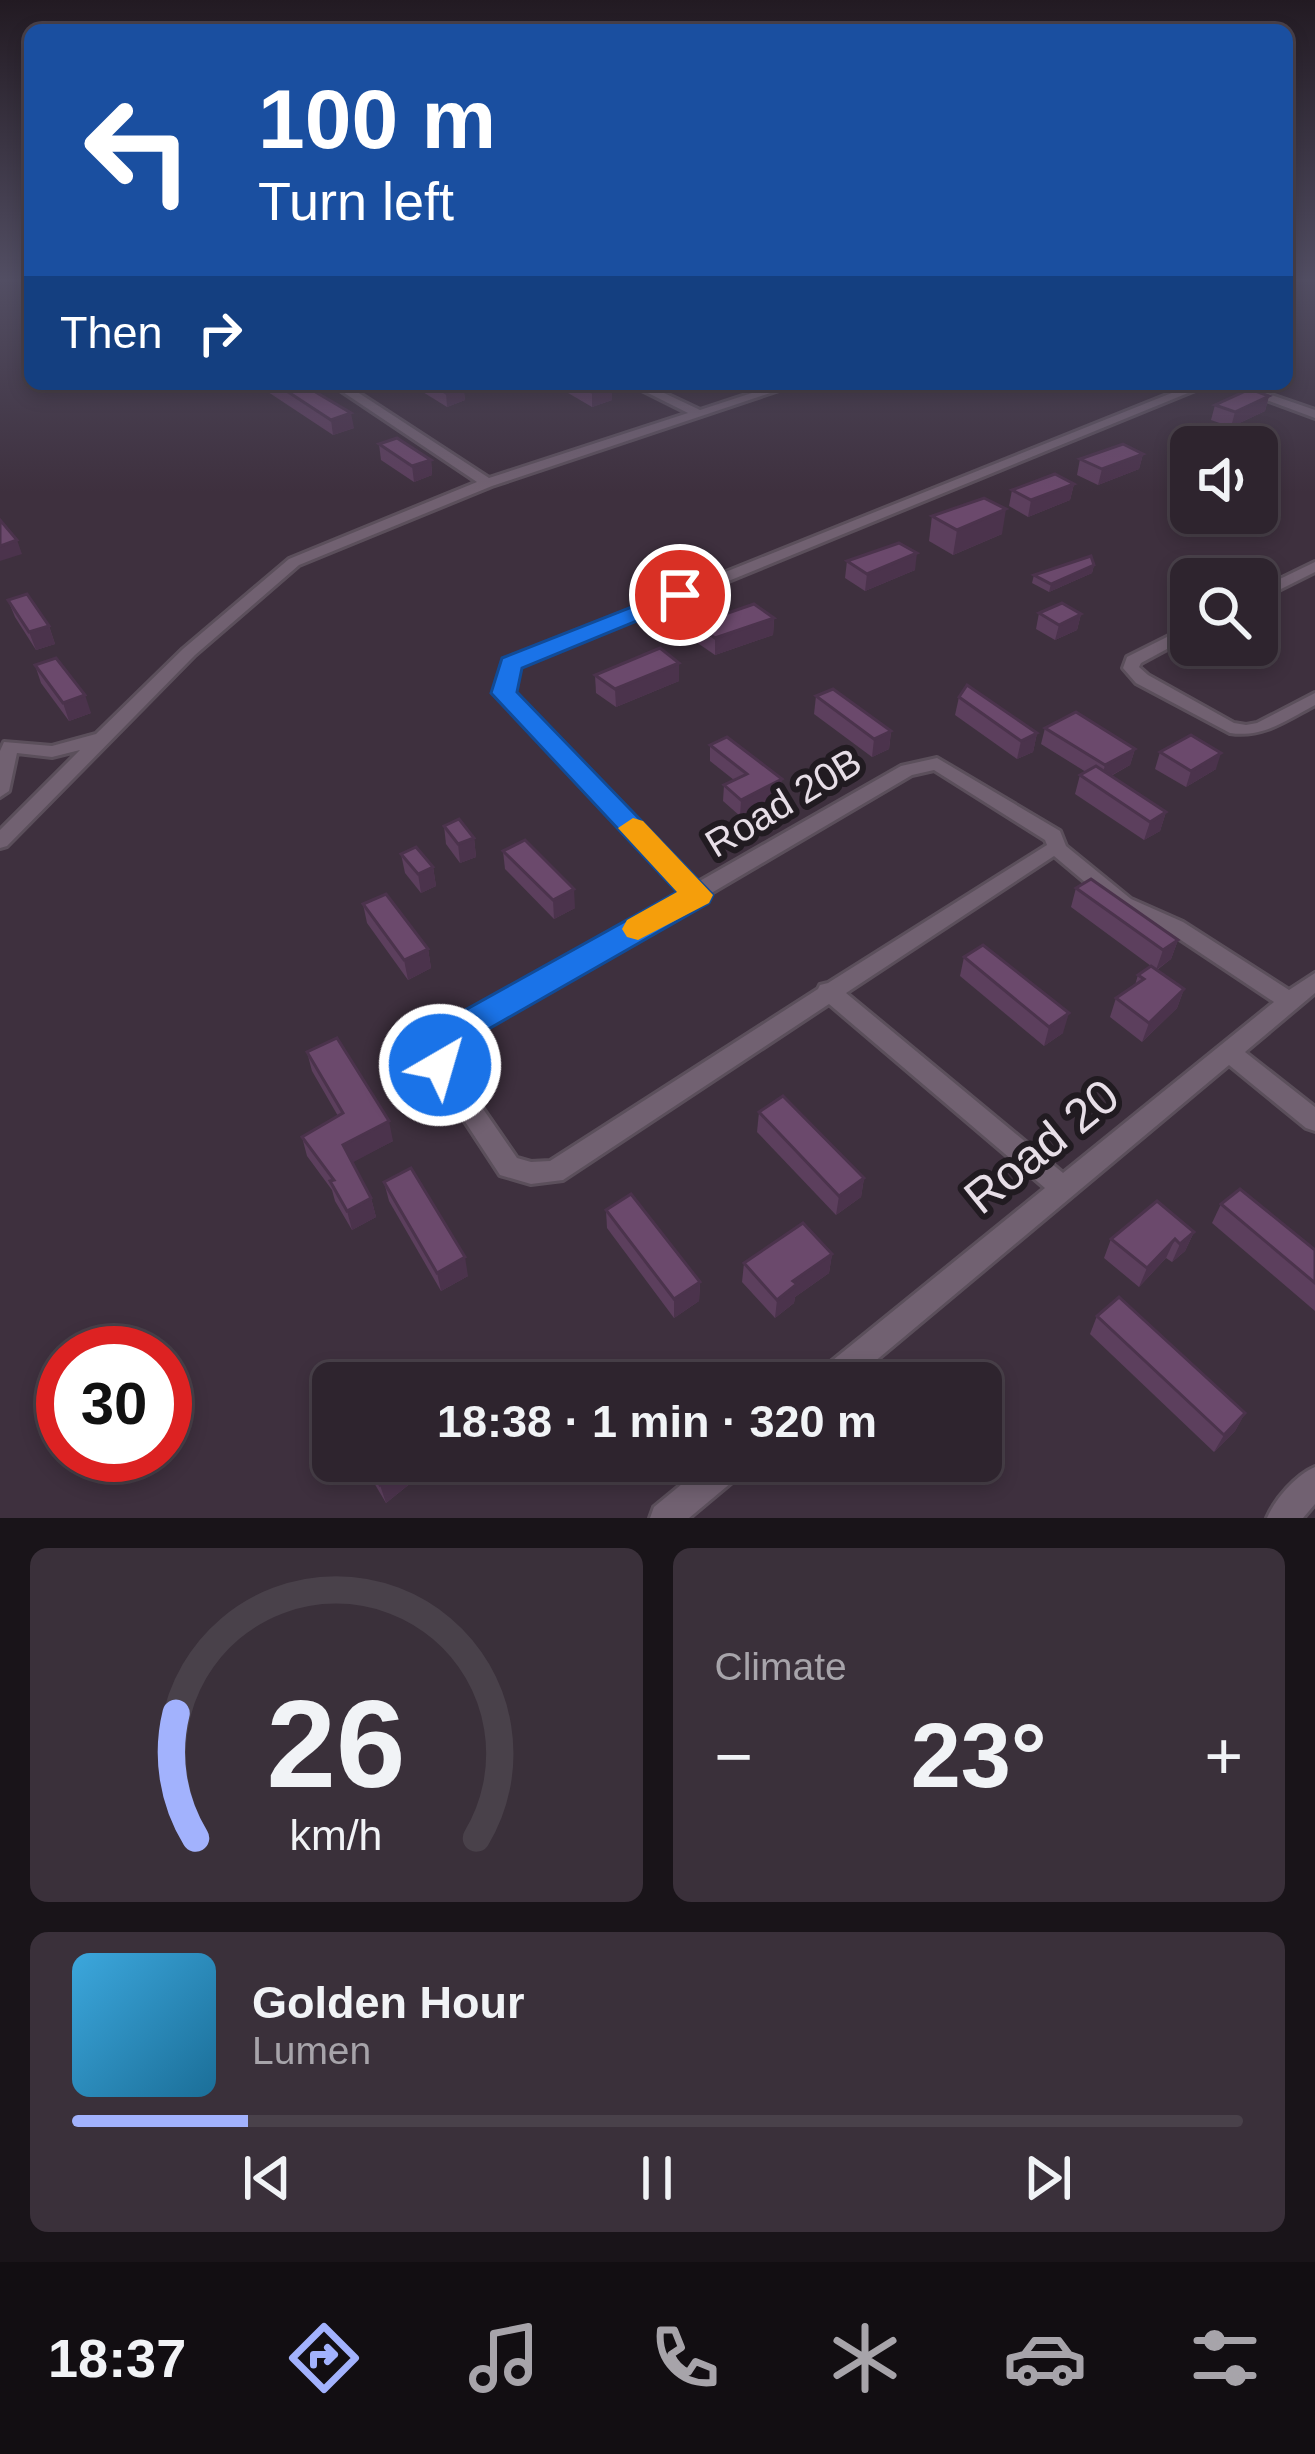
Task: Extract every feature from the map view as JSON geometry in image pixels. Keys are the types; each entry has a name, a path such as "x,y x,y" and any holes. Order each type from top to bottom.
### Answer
{"street":[{"path":"346,390 487,483"},
{"path":"649,390 695,412"},
{"path":"0,841 103,735 294,562 487,483 770,390"},
{"path":"698,895 503,693 510,664 1189,390"},
{"path":"1246,390 1315,414"},
{"path":"1278,585 1315,566"},
{"path":"1170,642 1133,660 1131,668 1142,679 1230,728 1262,727 1315,698"},
{"path":"0,791 5,737 42,754 63,752 103,735"},
{"name":"Road 20B","path":"937,764 1053,836 1058,849 828,991 554,1172 509,1167 440,1065 443,1047 452,1034 907,770 937,764"},
{"path":"1058,849 1124,904 1176,927 1290,1002"},
{"name":"Road 20","path":"851,1362 1315,981"},
{"path":"828,991 1062,1187"},
{"path":"1228,1052 1315,1121"},
{"path":"664,1518 708,1482"},
{"path":"1282,1518 1315,1482"}],"building":[{"path":"285,390 312,390 351,413 331,420"},
{"path":"1248,390 1269,396 1235,412 1215,405"},
{"path":"397,438 431,460 412,466 379,444"},
{"path":"1123,444 1143,454 1102,469 1080,459"},
{"path":"1055,474 1074,484 1031,500 1012,490"},
{"path":"984,498 1006,509 957,530 932,516"},
{"path":"0,520 17,540 0,546"},
{"path":"899,543 917,553 867,574 847,561"},
{"path":"1091,556 1094,565 1051,584 1034,575"},
{"path":"27,594 49,626 29,632 8,600"},
{"path":"1062,603 1081,614 1059,625 1039,613"},
{"path":"754,604 774,618 715,638 696,624"},
{"path":"660,648 679,663 615,689 595,675"},
{"path":"56,658 85,695 63,703 35,665"},
{"path":"967,685 1037,733 1021,741 959,697"},
{"path":"833,689 891,731 874,739 816,696"},
{"path":"1076,712 1135,749 1105,765 1045,728"},
{"path":"1191,735 1221,753 1191,771 1160,752"},
{"path":"727,737 782,779 741,800 724,785 747,774 710,745"},
{"path":"1096,766 1166,812 1150,822 1080,775"},
{"path":"459,819 474,838 458,844 444,826"},
{"path":"525,840 574,889 553,900 503,851"},
{"path":"416,847 433,867 418,874 401,854"},
{"path":"1091,879 1178,940 1163,950 1076,888"},
{"path":"386,894 428,949 404,960 363,904"},
{"path":"983,945 1069,1013 1049,1027 964,957"},
{"path":"1151,966 1184,989 1149,1023 1116,998 1144,979 1138,975"},
{"path":"337,1038 389,1121 343,1145 371,1198 347,1211 330,1181 334,1180 302,1137 343,1113 307,1052"},
{"path":"783,1096 864,1178 839,1196 759,1112"},
{"path":"411,1168 465,1257 437,1273 384,1182"},
{"path":"1240,1189 1315,1250 1315,1283 1221,1204"},
{"path":"631,1194 700,1282 674,1299 606,1210"},
{"path":"1157,1201 1194,1232 1180,1244 1175,1239 1147,1268 1111,1239"},
{"path":"803,1223 832,1254 793,1281 797,1284 777,1300 744,1263"},
{"path":"1119,1297 1245,1413 1224,1435 1097,1316"}],"slow traffic":[{"path":"633,828 698,895 638,929"}],"route":[{"path":"440,1065 443,1047 452,1034 698,895 503,693 510,664 680,595"}]}
